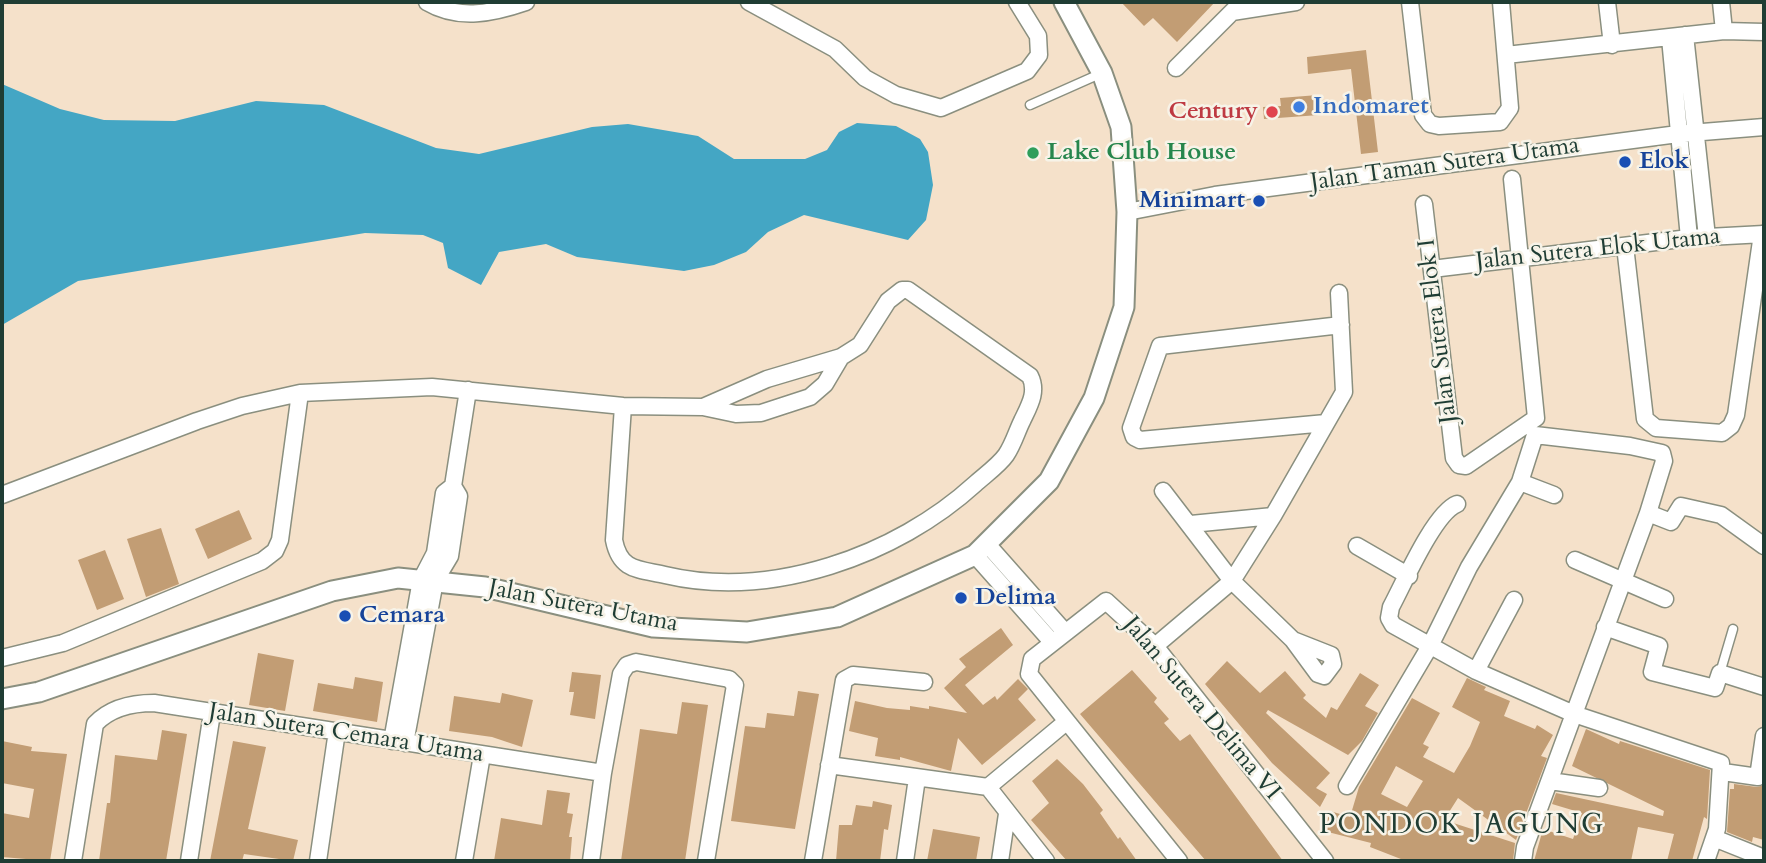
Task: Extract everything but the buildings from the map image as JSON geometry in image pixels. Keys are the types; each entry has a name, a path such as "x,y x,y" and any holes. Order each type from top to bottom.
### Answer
{"street":[{"path":"427,2 475,14 495,12 526,2"},
{"path":"750,2 835,49 865,78 895,95 942,108 1027,71 1039,55 1038,36 1017,2"},
{"name":"Jalan Sutera Utama","path":"2,699 39,692 332,591 398,578 485,587 653,627 747,632 837,617 981,550 1049,481 1094,398 1124,307 1127,212 1122,127 1102,73 1064,2"},
{"path":"1176,68 1237,7 1296,2"},
{"path":"1410,2 1423,115 1430,124 1500,122 1506,117 1510,108 1501,2"},
{"path":"1608,2 1612,45"},
{"path":"1721,2 1724,31"},
{"path":"1506,55 1724,31 1764,32"},
{"path":"1677,37 1696,133 1707,237"},
{"path":"1677,37 1678,134 1689,238"},
{"name":"Jalan Taman Sutera Utama","path":"1127,212 1215,195 1678,134 1764,127"},
{"path":"1512,179 1522,257"},
{"name":"Jalan Sutera Elok I","path":"1424,204 1454,458 1459,465 1466,466 1536,418 1522,257"},
{"path":"1625,246 1647,422 1656,428 1722,433 1731,426 1763,234"},
{"name":"Jalan Sutera Elok Utama","path":"1432,269 1689,238 1763,234"},
{"path":"623,406 614,540 617,554 627,566 691,581 739,583 805,574 879,547 950,506 1006,455 1033,397 1034,384 1030,376 908,290 902,290 888,301 860,345 841,357 767,379 703,407"},
{"path":"1155,646 1232,581 1326,423 1346,384 1339,293"},
{"path":"1326,423 1140,440 1134,437 1130,428 1160,346 1167,343 1341,325"},
{"path":"2,495 197,421 242,406 300,393 393,387 468,390 623,406 703,407 736,414 761,413 810,397 825,384 841,357"},
{"path":"399,742 428,580 443,554 458,496 453,485 468,390"},
{"path":"2,658 63,643 262,561 275,551 280,540 300,393"},
{"path":"1347,786 1372,739 1430,646 1469,567 1520,482 1535,435 1630,446 1662,453 1664,461 1648,513 1525,847 1524,861"},
{"path":"1520,482 1554,495"},
{"path":"1163,491 1191,524 1232,581 1293,640"},
{"path":"1457,504 1450,507 1436,526 1409,576 1389,618 1393,625 1476,671 1574,714 1721,763 1723,772 1714,838 1706,861"},
{"path":"1648,513 1671,522 1681,506 1689,506 1727,518 1764,546"},
{"path":"1191,524 1273,516"},
{"path":"1357,546 1409,576"},
{"path":"981,550 1058,637 1032,659 1029,674 1179,861"},
{"path":"1575,560 1665,599"},
{"path":"1476,671 1514,600"},
{"name":"Jalan Sutera Delima VI","path":"1058,637 1106,601 1155,646 1325,861"},
{"path":"1605,627 1659,646 1652,671 1715,688 1720,673 1764,687"},
{"path":"591,861 621,674 627,665 636,662 729,678 735,685 706,861"},
{"path":"813,861 844,680 848,676 924,681"},
{"name":"Jalan Sutera Cemara Utama","path":"73,861 95,724 104,714 136,703 154,703 603,773"},
{"path":"189,861 212,713"},
{"path":"829,765 988,787 1066,722"},
{"path":"318,861 337,731"},
{"path":"1723,772 1758,777 1764,736"},
{"path":"464,861 482,755"},
{"path":"905,861 917,778"},
{"path":"1550,781 1599,788"},
{"path":"988,787 1046,861"},
{"path":"1000,861 1007,814"},
{"path":"1714,838 1764,858"}],"lane":[{"path":"1030,105 1102,73"},
{"path":"1720,673 1733,629"}],"water":[{"path":"2,84 60,109 104,120 175,121 256,101 324,105 436,148 479,154 592,127 628,124 698,136 734,159 805,159 827,150 839,132 857,123 896,126 920,139 928,152 933,185 926,220 908,240 804,215 768,232 746,252 714,265 684,271 577,257 546,244 499,252 481,285 448,268 443,243 423,235 365,233 78,281 2,325"}],"place":[{"name":"Indomaret","path":"1299,107"},
{"name":"Century","path":"1272,112"},
{"name":"Lake Club House","path":"1033,153"},
{"name":"Elok","path":"1625,162"},
{"name":"Minimart","path":"1259,201"},
{"name":"Delima","path":"961,598"},
{"name":"Cemara","path":"345,616"}],"district":[{"name":"PONDOK JAGUNG","path":"1462,827"}]}
